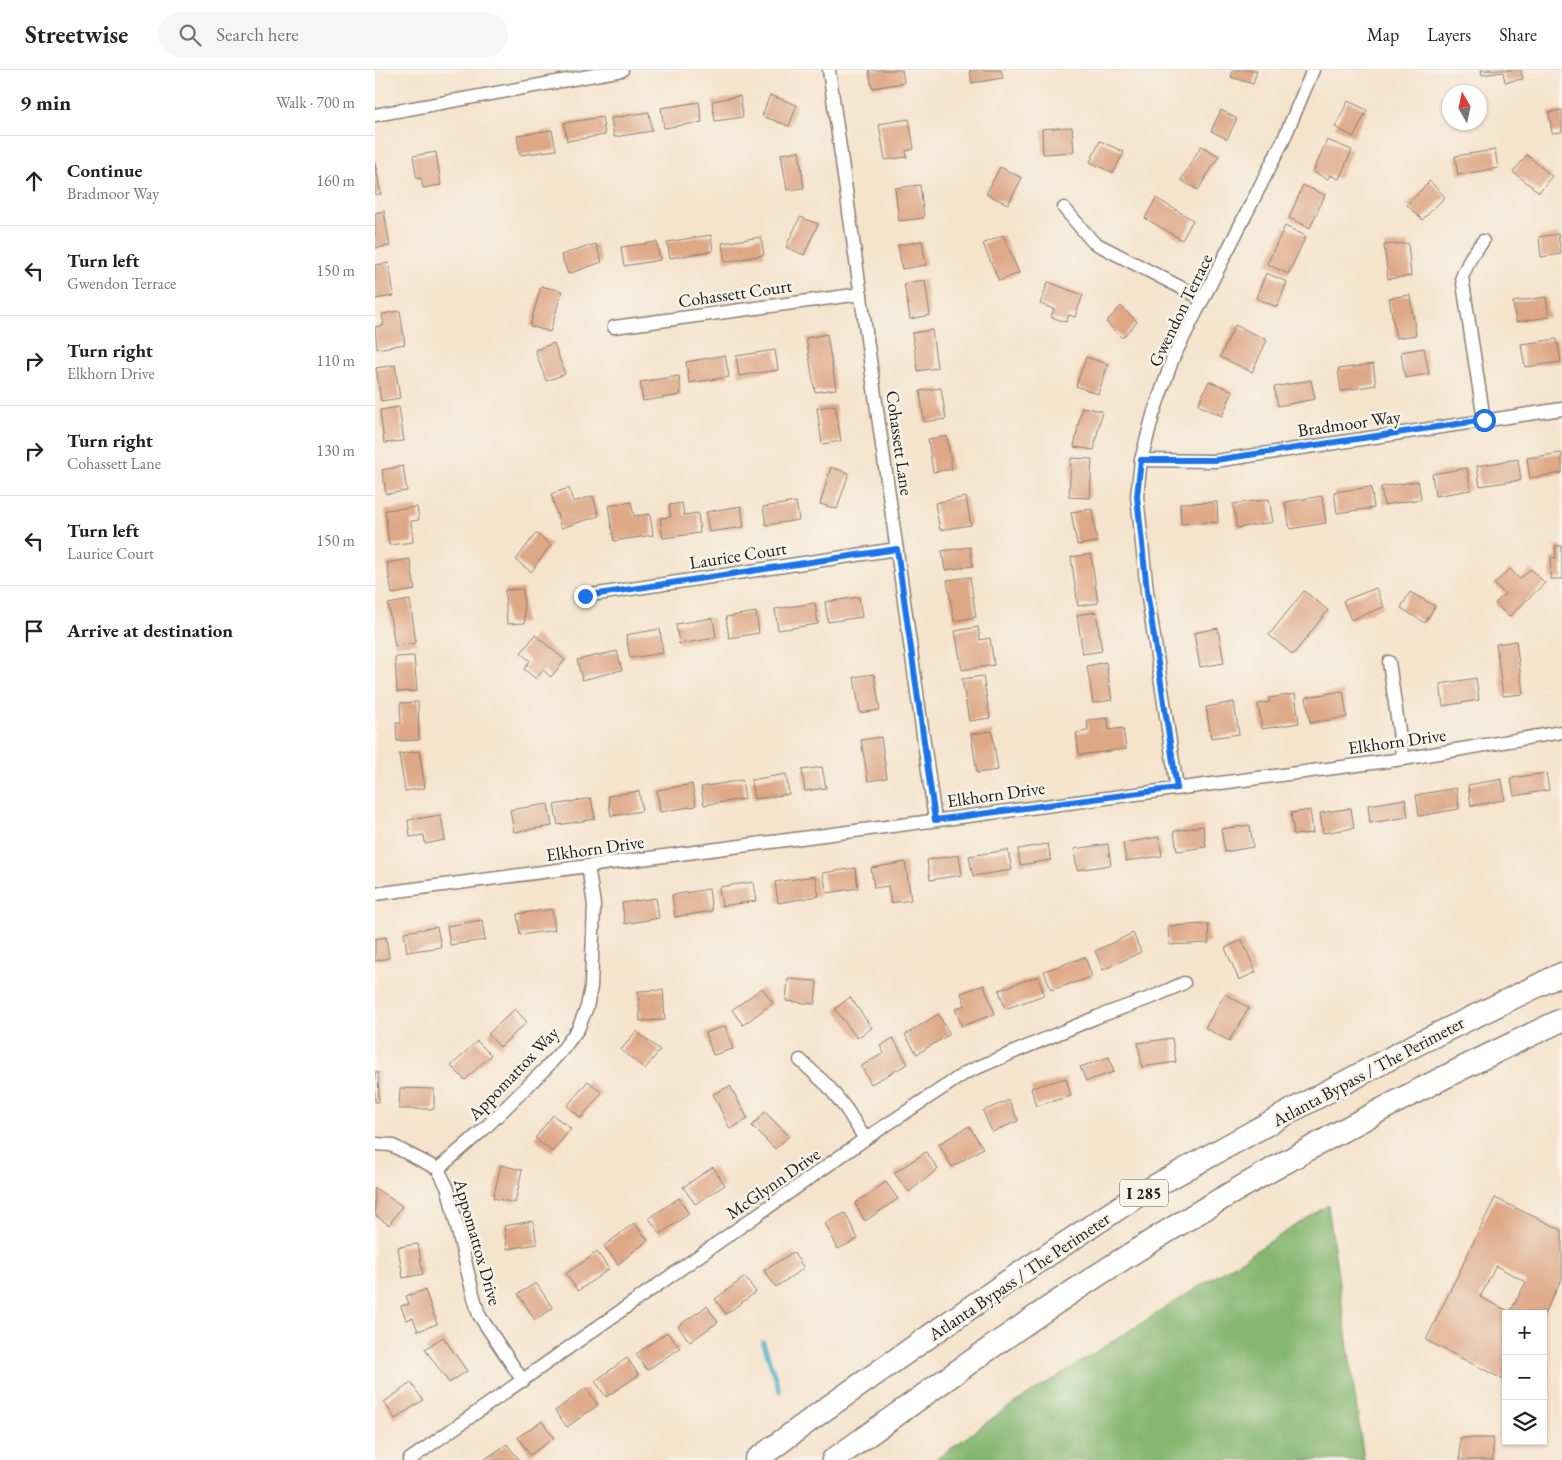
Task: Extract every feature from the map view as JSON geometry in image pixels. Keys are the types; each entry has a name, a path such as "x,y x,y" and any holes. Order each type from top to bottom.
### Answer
{"highway":[{"name":"Atlanta Bypass / The Perimeter","path":"756,1460 1004,1284 1137,1196 1417,1044 1562,974"},
{"name":"I 285","path":"833,1460 1044,1311 1205,1208 1377,1111 1475,1061 1562,1020"}],"street":[{"path":"375,115 563,75 622,70"},
{"name":"Cohassett Lane","path":"829,70 935,820"},
{"name":"Gwendon Terrace","path":"1177,788 1147,591 1137,496 1141,460 1153,414 1173,358 1283,141 1313,70"},
{"path":"1064,208 1093,242 1203,299"},
{"path":"1483,241 1471,257 1463,277 1484,420"},
{"name":"Cohassett Court","path":"614,326 861,294"},
{"name":"Bradmoor Way","path":"1141,460 1215,460 1562,409"},
{"name":"Laurice Court","path":"585,596 897,549"},
{"path":"1389,662 1403,759"},
{"name":"Elkhorn Drive","path":"375,894 1403,759 1562,732"},
{"name":"Appomattox Way","path":"438,1169 484,1130 546,1068 563,1050 578,1029 587,1007 592,979 594,905 588,866"},
{"name":"McGlynn Drive","path":"409,1460 865,1140 967,1072 1097,1017 1155,996 1184,983"},
{"path":"800,1060 828,1086 847,1110 865,1140"},
{"name":"Appomattox Drive","path":"375,1144 391,1145 438,1169 448,1189 479,1315 523,1381"}],"green space":[{"path":"1328,1205 1364,1460 935,1460 1001,1412"}],"building":[{"path":"869,70 902,70 904,83 872,88"},
{"path":"970,70 1001,70 1003,78 972,83"},
{"path":"1233,70 1257,70 1253,84 1231,77"},
{"path":"1481,70 1521,70 1523,79 1505,82 1503,72 1482,75"},
{"path":"770,95 797,105 789,126 762,116"},
{"path":"740,96 743,117 715,121 712,101"},
{"path":"1348,101 1367,110 1354,137 1335,127"},
{"path":"699,102 702,122 664,128 661,108"},
{"path":"1221,110 1237,119 1227,139 1211,131"},
{"path":"1562,110 1562,132 1552,133 1549,112"},
{"path":"649,112 652,131 614,137 611,118"},
{"path":"602,117 605,135 567,141 564,123"},
{"path":"909,119 914,149 906,151 907,157 885,160 879,124"},
{"path":"1072,127 1074,152 1043,154 1042,129"},
{"path":"552,130 556,150 520,155 517,135"},
{"path":"1327,140 1352,150 1339,179 1330,175 1328,179 1313,172"},
{"path":"1100,141 1124,152 1113,173 1090,162"},
{"path":"1201,146 1219,156 1198,190 1181,180"},
{"path":"1495,150 1498,168 1458,175 1455,156"},
{"path":"799,151 804,188 787,190 781,154"},
{"path":"436,152 441,185 423,188 421,178 417,179 413,156"},
{"path":"1527,155 1552,176 1539,192 1513,172"},
{"path":"375,163 381,194 375,195"},
{"path":"1000,167 1022,178 1008,204 986,194"},
{"path":"1430,181 1445,197 1422,220 1407,205"},
{"path":"920,185 924,218 899,221 895,188"},
{"path":"1303,185 1325,195 1310,228 1289,218"},
{"path":"1156,198 1193,220 1182,240 1145,218"},
{"path":"384,211 390,246 375,248 375,213"},
{"path":"800,217 818,224 804,255 786,247"},
{"path":"1285,226 1306,236 1288,274 1267,264"},
{"path":"1558,234 1561,254 1541,257 1539,237"},
{"path":"711,235 713,251 670,258 667,242"},
{"path":"1003,235 1019,273 999,281 983,244"},
{"path":"761,237 764,255 725,262 722,243"},
{"path":"922,241 926,265 902,269 898,245"},
{"path":"657,242 660,260 624,266 621,247"},
{"path":"1408,243 1411,276 1388,279 1384,245"},
{"path":"596,244 602,262 568,274 561,255"},
{"path":"389,263 394,296 375,299 375,265"},
{"path":"1266,273 1287,282 1277,307 1256,298"},
{"path":"925,280 930,315 910,319 904,283"},
{"path":"1048,282 1083,295 1075,317 1069,315 1066,322 1051,317 1054,309 1040,304"},
{"path":"541,286 562,291 550,332 530,326"},
{"path":"1410,295 1416,335 1396,338 1389,298"},
{"path":"1546,297 1549,317 1516,322 1513,302"},
{"path":"1121,306 1137,322 1122,338 1106,322"},
{"path":"400,311 405,344 377,349 375,327 384,325 382,314"},
{"path":"1235,325 1267,340 1252,372 1220,357"},
{"path":"932,330 937,368 918,371 912,333"},
{"path":"827,334 836,389 815,392 806,338"},
{"path":"1557,339 1561,362 1525,367 1521,344"},
{"path":"554,343 565,374 546,381 535,350"},
{"path":"1424,348 1429,374 1405,378 1401,352"},
{"path":"775,350 778,370 739,376 736,356"},
{"path":"725,355 729,377 689,383 686,362"},
{"path":"1086,357 1108,364 1098,394 1076,386"},
{"path":"1373,364 1376,385 1341,391 1338,369"},
{"path":"395,365 400,398 381,401 376,368"},
{"path":"679,376 681,395 643,401 640,382"},
{"path":"1311,380 1315,399 1278,406 1274,387"},
{"path":"1209,381 1233,391 1222,416 1198,405"},
{"path":"941,388 946,419 924,422 920,391"},
{"path":"835,405 841,441 822,444 817,408"},
{"path":"399,407 404,441 384,443 380,410"},
{"path":"1082,407 1102,411 1094,450 1074,447"},
{"path":"947,436 952,469 933,472 928,439"},
{"path":"1562,453 1562,473 1530,478 1527,458"},
{"path":"1071,458 1092,459 1090,498 1069,497"},
{"path":"1518,459 1521,480 1480,486 1477,466"},
{"path":"403,466 407,491 386,494 382,470"},
{"path":"831,467 849,473 837,509 820,504"},
{"path":"1467,468 1471,490 1435,496 1432,474"},
{"path":"1418,481 1421,499 1384,505 1381,487"},
{"path":"1371,487 1374,508 1337,513 1334,492"},
{"path":"569,488 573,502 593,496 599,516 561,528 551,494"},
{"path":"1322,496 1326,523 1290,529 1285,502"},
{"path":"966,497 971,525 940,530 935,503"},
{"path":"1269,499 1273,522 1237,528 1233,504"},
{"path":"631,502 634,516 650,514 653,535 614,541 608,506"},
{"path":"796,502 799,520 766,525 763,507"},
{"path":"1217,502 1218,522 1181,524 1180,503"},
{"path":"682,503 684,515 698,513 700,533 663,538 660,518 671,517 669,505"},
{"path":"741,506 744,527 709,532 706,512"},
{"path":"417,507 419,520 411,521 413,542 389,545 385,510"},
{"path":"1092,509 1097,542 1077,545 1071,512"},
{"path":"536,533 551,545 531,572 516,560"},
{"path":"1555,546 1562,546 1562,579 1550,579 1551,558 1556,558"},
{"path":"970,547 973,566 945,570 942,551"},
{"path":"1091,554 1098,603 1078,606 1071,557"},
{"path":"410,559 415,590 392,594 387,563"},
{"path":"1510,569 1520,579 1531,569 1545,583 1509,617 1495,603 1505,594 1494,584"},
{"path":"970,577 976,617 954,621 947,580"},
{"path":"1376,588 1384,607 1351,620 1343,601"},
{"path":"523,589 525,623 507,624 505,590"},
{"path":"1304,591 1328,610 1293,655 1269,635"},
{"path":"1410,592 1435,606 1425,623 1401,608"},
{"path":"859,597 862,617 828,622 825,602"},
{"path":"410,600 416,643 395,646 388,604"},
{"path":"815,603 818,624 778,630 775,609"},
{"path":"756,612 759,633 729,638 726,617"},
{"path":"1096,612 1102,651 1083,654 1077,615"},
{"path":"713,618 716,638 679,644 676,624"},
{"path":"978,627 980,640 990,638 994,665 962,670 955,631"},
{"path":"1218,628 1224,663 1200,667 1194,633"},
{"path":"660,629 663,653 630,658 626,635"},
{"path":"535,635 565,660 551,677 543,670 536,679 524,669 530,661 521,653"},
{"path":"1516,641 1523,694 1503,696 1496,644"},
{"path":"617,651 622,670 582,680 577,660"},
{"path":"414,656 417,691 397,692 395,657"},
{"path":"1106,662 1112,700 1093,703 1087,666"},
{"path":"874,674 880,710 860,713 854,677"},
{"path":"983,676 990,718 969,721 962,679"},
{"path":"1476,678 1479,700 1443,706 1440,684"},
{"path":"1343,691 1347,717 1310,723 1306,697"},
{"path":"1295,694 1299,723 1262,729 1258,704 1270,702 1269,698"},
{"path":"418,702 419,740 397,741 396,723 401,723 400,703"},
{"path":"1234,702 1239,734 1211,738 1206,707"},
{"path":"1108,718 1109,730 1123,728 1126,749 1079,755 1076,733 1088,731 1087,720"},
{"path":"992,731 998,770 977,773 971,734"},
{"path":"881,737 887,778 868,781 861,740"},
{"path":"419,751 425,788 405,791 399,754"},
{"path":"822,767 826,788 805,791 802,770"},
{"path":"1546,773 1549,790 1514,796 1511,778"},
{"path":"786,774 789,794 754,799 751,780"},
{"path":"1502,779 1505,800 1471,806 1468,785"},
{"path":"742,780 745,799 704,805 701,787"},
{"path":"692,784 696,806 660,812 657,790"},
{"path":"1456,788 1459,809 1419,816 1416,795"},
{"path":"639,791 642,811 611,816 608,796"},
{"path":"591,798 595,819 558,825 554,805"},
{"path":"1405,799 1408,817 1370,823 1368,805"},
{"path":"548,804 552,826 514,832 510,810"},
{"path":"1351,808 1354,828 1323,833 1320,813"},
{"path":"1310,810 1313,833 1294,835 1291,813"},
{"path":"441,815 445,840 425,844 424,835 410,837 408,820"},
{"path":"1250,825 1253,847 1225,852 1221,829"},
{"path":"1203,826 1206,847 1177,851 1174,831"},
{"path":"1159,837 1162,856 1126,861 1123,843"},
{"path":"1048,844 1051,860 1020,865 1018,849"},
{"path":"1108,844 1111,865 1077,870 1074,849"},
{"path":"1008,850 1012,870 973,876 969,856"},
{"path":"959,855 962,875 930,880 927,860"},
{"path":"905,862 911,900 891,903 888,886 874,888 871,868"},
{"path":"855,868 858,888 827,893 823,873"},
{"path":"815,876 819,896 778,903 775,882"},
{"path":"753,882 756,901 722,906 719,887"},
{"path":"709,889 712,911 675,917 672,895"},
{"path":"656,898 659,918 625,924 622,903"},
{"path":"552,909 555,930 520,935 517,914"},
{"path":"482,920 485,940 450,945 447,926"},
{"path":"1208,924 1209,943 1169,945 1168,926"},
{"path":"437,927 441,947 407,952 404,932"},
{"path":"1133,933 1141,952 1103,970 1095,951"},
{"path":"386,937 389,958 375,961 375,939"},
{"path":"1242,940 1256,972 1239,980 1225,948"},
{"path":"1085,957 1092,977 1051,990 1044,971"},
{"path":"1038,976 1044,995 1005,1009 999,990"},
{"path":"788,979 817,981 815,1004 786,1001"},
{"path":"984,985 995,1014 962,1026 955,1009 965,1005 961,993"},
{"path":"762,988 773,1003 743,1025 732,1010"},
{"path":"663,990 665,1020 640,1021 638,991"},
{"path":"1225,994 1249,1008 1229,1041 1205,1028"},
{"path":"850,997 872,1028 857,1038 835,1009"},
{"path":"515,1009 527,1022 500,1047 488,1034"},
{"path":"938,1014 950,1034 917,1054 905,1035"},
{"path":"725,1026 733,1049 713,1055 705,1033"},
{"path":"636,1031 660,1050 645,1069 621,1050"},
{"path":"893,1038 908,1064 871,1084 861,1066 884,1053 880,1046"},
{"path":"1172,1038 1176,1062 1142,1067 1138,1043"},
{"path":"477,1041 491,1055 465,1080 451,1066"},
{"path":"1109,1057 1114,1072 1086,1081 1080,1067"},
{"path":"375,1072 378,1072 379,1102 375,1102"},
{"path":"1066,1078 1071,1096 1036,1106 1031,1088"},
{"path":"588,1081 602,1093 581,1118 567,1106"},
{"path":"730,1086 748,1119 730,1129 713,1094"},
{"path":"400,1088 434,1089 434,1109 399,1109"},
{"path":"1009,1100 1018,1121 992,1132 983,1111"},
{"path":"765,1112 789,1136 775,1149 752,1126"},
{"path":"553,1115 571,1129 552,1152 535,1138"},
{"path":"969,1126 983,1148 952,1167 939,1144"},
{"path":"926,1152 938,1169 909,1192 894,1173"},
{"path":"501,1165 522,1170 515,1203 493,1198"},
{"path":"713,1167 725,1185 695,1204 683,1187"},
{"path":"886,1182 898,1199 865,1221 855,1203"},
{"path":"375,1188 402,1206 389,1225 375,1215"},
{"path":"679,1198 689,1214 660,1234 649,1218"},
{"path":"1495,1198 1562,1230 1562,1279 1546,1310 1511,1310 1526,1282 1496,1266 1480,1297 1506,1310 1502,1310 1502,1379 1426,1340"},
{"path":"845,1213 858,1239 838,1249 825,1223"},
{"path":"533,1221 537,1244 507,1249 504,1226"},
{"path":"634,1223 648,1240 618,1264 604,1246"},
{"path":"418,1244 423,1274 403,1278 398,1247"},
{"path":"597,1252 609,1269 578,1291 566,1274"},
{"path":"793,1252 804,1268 776,1287 764,1271"},
{"path":"745,1277 756,1292 726,1314 715,1299"},
{"path":"536,1283 553,1308 535,1320 518,1294"},
{"path":"425,1290 437,1324 418,1331 413,1318 406,1320 401,1306 409,1304 406,1296"},
{"path":"707,1306 718,1322 690,1342 678,1326"},
{"path":"667,1332 680,1348 647,1370 636,1354"},
{"path":"443,1337 467,1371 449,1383 425,1349"},
{"path":"627,1358 639,1375 606,1397 595,1381"},
{"path":"411,1383 423,1400 395,1419 384,1402"},
{"path":"586,1388 598,1405 567,1427 555,1411"},
{"path":"542,1421 554,1438 530,1455 518,1437"},
{"path":"1460,1438 1493,1438 1493,1460 1460,1460"},
{"path":"507,1444 519,1460 484,1460"}],"waterway":[{"path":"763,1342 780,1391"}],"route":[{"path":"585,596 897,549 935,820 1177,788 1147,591 1137,496 1141,460 1215,460 1484,420"}]}
